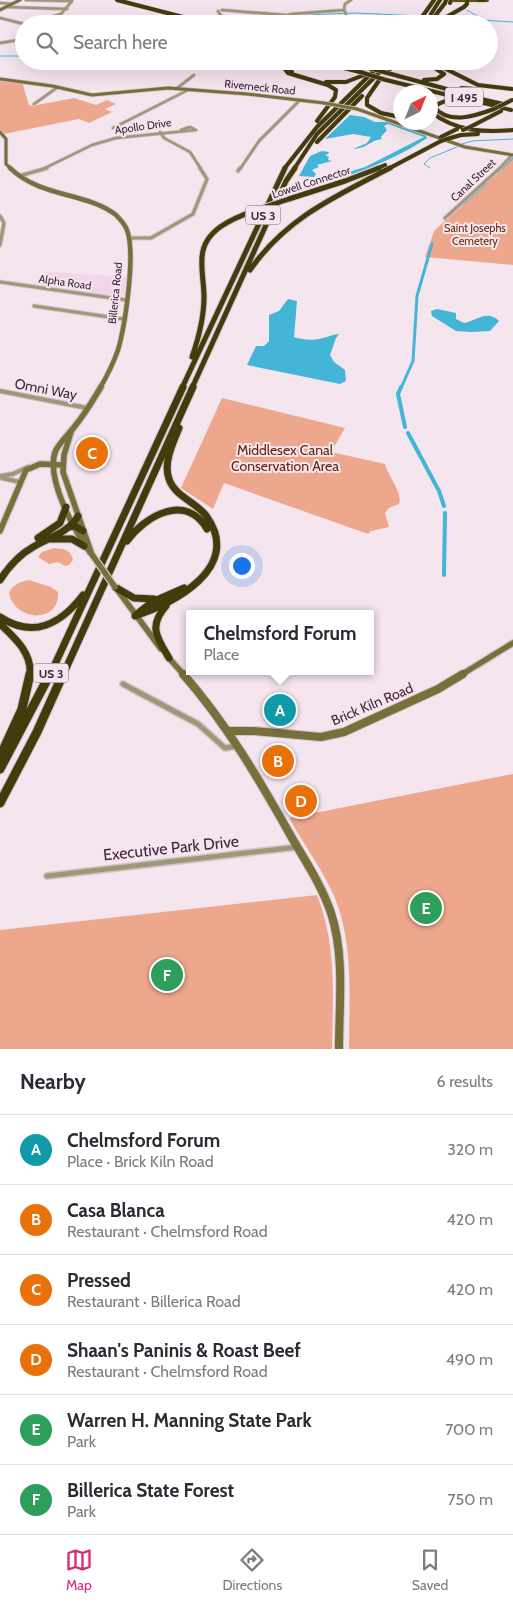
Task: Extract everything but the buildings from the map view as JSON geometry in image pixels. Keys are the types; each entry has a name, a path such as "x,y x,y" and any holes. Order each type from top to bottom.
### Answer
{"highway":[{"path":"117,0 178,15"},
{"path":"128,0 189,15"},
{"path":"479,0 486,0"},
{"path":"425,15 437,1"},
{"path":"428,15 437,1"},
{"path":"435,15 445,1"},
{"path":"450,15 465,7 467,1"},
{"path":"441,15 451,2"},
{"path":"166,9 186,15"},
{"path":"286,70 288,73 328,85 336,90 334,98 296,146 286,167"},
{"path":"290,70 302,76 327,83 346,82 363,71"},
{"path":"358,70 363,71"},
{"path":"359,70 513,105"},
{"name":"US 3","path":"0,769 47,680 286,167 314,129 375,70"},
{"name":"US 3","path":"0,803 37,732 286,181 321,131 386,70"},
{"path":"387,70 367,98 367,105 381,113 393,116"},
{"path":"388,77 437,79 443,76 440,70"},
{"path":"444,70 473,92 513,105"},
{"path":"447,70 476,86 513,88"},
{"path":"316,121 363,71"},
{"path":"388,77 461,88 513,88"},
{"path":"388,77 402,85"},
{"path":"403,78 513,105"},
{"path":"299,160 380,79"},
{"path":"494,109 461,118 441,114 434,107 440,102 454,100 513,105"},
{"name":"Lowell Connector","path":"463,128 494,109 513,105"},
{"name":"Lowell Connector","path":"179,395 202,325 204,303 203,248 211,236 223,225 256,210 364,174 441,139 456,129 470,126 513,105"},
{"path":"438,117 445,122 469,129 513,132"},
{"path":"234,296 261,254 277,235 296,219 325,201 463,128"},
{"path":"441,139 469,134 513,132"},
{"path":"135,616 156,609 204,578 213,564 216,552 215,537 209,521 176,490 168,474 170,455 190,394"},
{"path":"0,580 16,559 44,538 62,521 66,507"},
{"path":"116,558 133,532 151,517 171,510 188,512 200,518 206,526 211,540 211,554 207,565 192,583 146,606 135,616"},
{"path":"0,572 17,553 44,538 72,526 78,516"},
{"path":"72,526 83,531"},
{"path":"44,538 72,539 84,546"},
{"path":"0,617 10,624 22,628 38,628 53,623 76,605 96,574"},
{"path":"115,587 126,595 137,599 162,597"},
{"path":"169,658 156,635 154,624 160,613 174,599"},
{"path":"0,624 22,646 30,661 31,672 29,690 0,756"}],"main road":[{"path":"0,10 20,0"},
{"path":"445,1 486,0"},
{"name":"Riverneck Road","path":"0,78 58,87 92,95 176,89 324,103 357,109 465,147 512,155"},
{"path":"0,132 6,140 6,164 19,176 47,191 87,202 112,213 126,226 129,238"},
{"name":"Billerica Road","path":"129,238 129,271 124,319 115,358 108,374 87,408 59,444 53,466 72,526 84,546 135,616 204,698 227,731 256,774 320,887 331,913 336,934 340,971 339,1049"},
{"name":"Billerica Road","path":"71,431 65,448 63,466 78,516 93,556"},
{"path":"0,531 25,472 33,467 63,466"},
{"name":"Brick Kiln Road","path":"227,731 254,731 322,737 344,732 438,689 513,643"}],"street":[{"path":"26,0 72,1 67,9 58,15"},
{"path":"347,15 345,4 351,0"},
{"path":"0,3 14,4"},
{"path":"7,7 67,9"},
{"path":"222,10 286,15 345,12"},
{"path":"218,11 220,15"},
{"path":"0,18 15,22"},
{"path":"0,43 15,40"},
{"path":"176,89 194,75"},
{"path":"34,104 58,87"},
{"path":"112,128 188,90"},
{"path":"238,171 259,141 300,100"},
{"name":"Apollo Drive","path":"19,176 104,142 131,135 181,130 190,127 196,130 192,132 181,130"},
{"path":"129,238 151,238 193,214 196,211 207,180 190,152 164,138 160,132"},
{"path":"0,155 6,154"},
{"name":"Canal Street","path":"445,218 512,155"},
{"path":"0,216 4,223 0,245"},
{"name":"Alpha Road","path":"0,282 126,300"},
{"path":"34,306 124,319"},
{"name":"Omni Way","path":"0,392 87,408"},
{"path":"0,477 33,467"},
{"path":"0,477 20,482"},
{"path":"124,684 198,724 225,748 237,746"},
{"name":"Executive Park Drive","path":"47,876 298,847"}],"shaded area":[{"path":"49,272 126,277 125,294 116,296 34,284"}],"green space":[{"path":"0,79 22,82 29,105 32,106 74,98 96,105 107,100 116,104 105,109 112,112 89,123 79,119 4,134 0,129"},
{"name":"Saint Josephs Cemetery","path":"513,158 513,265 425,257 434,231"},
{"name":"Middlesex Canal Conservation Area","path":"222,398 345,428 331,452 385,464 400,500 399,504 389,508 385,513 389,527 371,531 368,534 224,483 213,509 181,488"},
{"path":"54,548 66,550 72,556 73,560 69,565 65,566 58,562 49,564 38,557 42,552"},
{"path":"29,580 51,587 58,592 57,603 52,610 45,614 27,614 13,602 9,593 13,587"},
{"path":"513,774 513,1049 349,1049 350,991 348,953 341,916 325,877 289,818"},
{"path":"317,895 328,933 331,952 333,990 332,1049 0,1049 0,930"}],"water":[{"path":"350,115 364,117 375,122 393,124 393,126 388,124 384,126 387,130 381,137 382,139 358,148 353,149 367,143 371,137 353,134 325,139"},
{"path":"405,130 425,135 427,138 411,148 360,172 287,193 289,190 365,167 424,137"},
{"path":"322,151 329,152 325,155 329,157 328,160 332,161 317,165 319,167 312,170 316,174 314,177 299,176 310,156"},
{"path":"288,299 297,301 294,337 312,340 339,334 330,355 334,362 345,370 346,381 340,384 247,365 256,346 264,346 269,341 269,315 279,311"},
{"path":"437,309 456,313 456,319 464,323 486,316 499,321 490,331 456,331 432,316 431,311"}],"waterway":[{"path":"467,10 475,15"},
{"path":"305,15 355,13 398,15"},
{"path":"498,21 513,22"},
{"path":"0,56 15,56"},
{"path":"462,144 472,141 513,139"},
{"path":"430,168 424,164 430,158 457,147"},
{"path":"499,171 512,158"},
{"path":"464,203 486,183"},
{"path":"401,388 413,361 417,296 432,244"},
{"path":"401,387 398,394 405,427"},
{"path":"408,433 439,491 444,506"},
{"path":"444,575 445,513"}],"place":[{"name":"Pressed","path":"92,453"},
{"name":"Chelmsford Forum","path":"280,710"},
{"name":"Casa Blanca","path":"278,761"},
{"name":"Shaan's Paninis & Roast Beef","path":"301,801"},
{"name":"Warren H. Manning State Park","path":"426,908"},
{"name":"Billerica State Forest","path":"167,975"}]}
